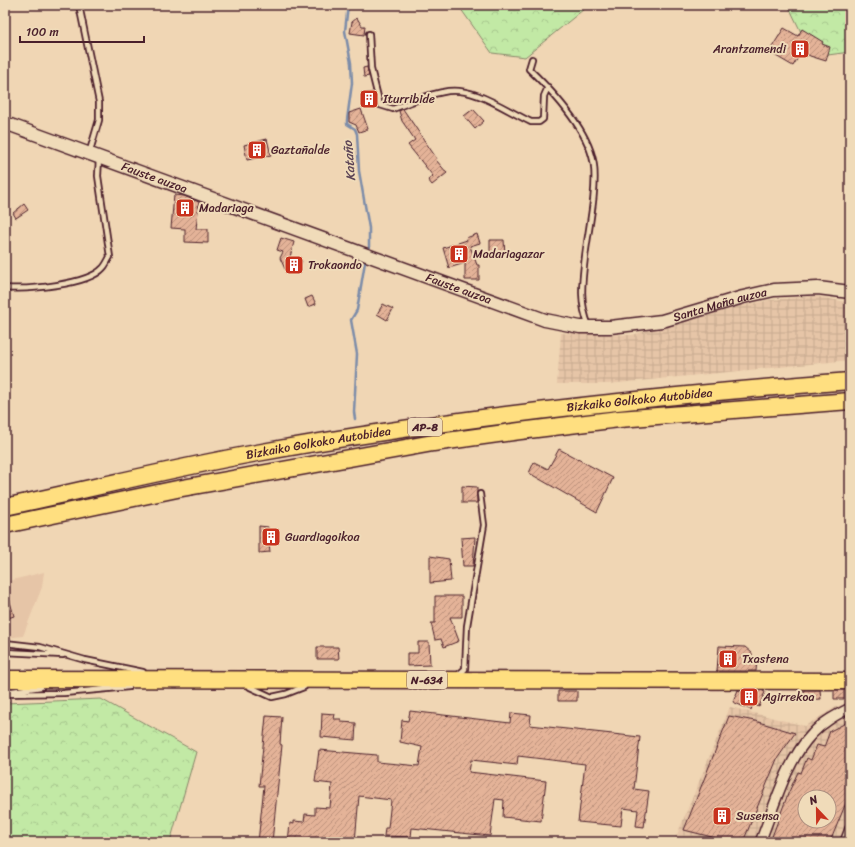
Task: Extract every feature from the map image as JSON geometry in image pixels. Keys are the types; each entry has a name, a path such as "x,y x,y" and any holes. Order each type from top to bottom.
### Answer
{"highway":[{"name":"Bizkaiko Golkoko Autobidea","path":"5,507 256,453 400,430 556,408 696,393 850,381"},
{"name":"Bizkaiko Golkoko Autobidea","path":"5,525 177,489 433,443 520,430 619,419 850,400"},
{"name":"N-634","path":"5,679 850,681"}],"street":[{"name":"Fauste auzoa","path":"5,123 545,320 589,328"},
{"name":"Santa Maña auzoa","path":"589,328 662,321 742,297 774,290 818,288 850,292"},
{"path":"760,842 792,761 802,746 812,734 828,720 850,708"},
{"path":"846,842 850,829"}],"lane":[{"path":"5,288 57,286 74,281 103,269 110,257 94,155 99,120 99,102 79,5"},
{"path":"369,34 374,84 380,105 385,108 393,109 442,92 454,90 471,93 531,122 539,122 543,119 544,96 548,87"},
{"path":"532,59 529,69 558,99 584,138 594,167 594,190 580,293 584,315 589,328"},
{"path":"445,680 456,676 464,669 467,626 484,525 480,494"},
{"path":"5,643 40,647 172,679"},
{"path":"5,652 73,656"},
{"path":"464,669 477,680"},
{"path":"53,685 112,679"},
{"path":"372,686 402,680"},
{"path":"5,693 46,686"},
{"path":"246,686 254,687 272,697 286,694 301,687 308,687"},
{"path":"5,693 64,693 134,687"}],"shaded area":[{"path":"815,296 850,303 850,360 608,384 557,384 561,333 632,335 729,308 770,300"},
{"path":"44,572 42,587 23,636 5,638 5,582"},
{"path":"850,702 850,842 674,842 730,707 805,726 836,707"}],"green space":[{"path":"458,5 589,5 525,57 492,53"},
{"path":"788,5 850,5 850,52 813,57"},
{"path":"101,699 196,752 170,842 5,842 5,703"}],"building":[{"path":"357,18 362,26 365,26 364,35 350,33 352,22"},
{"name":"Arantzamendi","path":"784,28 798,36 802,29 823,42 822,44 830,47 826,61 810,56 802,51 793,66 769,52"},
{"path":"367,67 369,76 364,77 363,68"},
{"name":"Iturribide","path":"373,92 376,104 364,106 362,94"},
{"path":"361,109 368,129 359,132 356,125 349,122 349,113"},
{"path":"403,109 437,159 436,160 447,173 432,185 428,180 433,176 408,145 415,140 402,121 399,111"},
{"path":"473,109 484,121 475,129 464,116"},
{"name":"Gaztañalde","path":"267,139 271,155 247,160 244,145"},
{"path":"174,195 184,196 199,202 196,229 208,229 208,243 185,242 185,229 171,228"},
{"path":"24,204 28,210 16,218 13,213"},
{"name":"Madariagazar","path":"477,234 480,243 470,246 477,265 479,265 479,280 465,280 465,263 449,268 443,248 467,240 466,238"},
{"path":"281,238 294,242 290,257 302,261 297,273 285,269 280,258 283,252 277,250"},
{"path":"490,240 504,240 505,255 490,255"},
{"path":"312,296 316,304 308,307 305,299"},
{"path":"383,304 393,309 387,320 377,314"},
{"path":"559,449 613,478 597,512 529,473 534,462 548,469"},
{"path":"462,486 477,487 477,503 462,503"},
{"name":"Guardiagoikoa","path":"259,526 268,527 268,532 274,533 274,542 269,543 270,552 259,553"},
{"path":"475,537 473,566 463,566 461,538"},
{"path":"430,556 449,559 451,581 430,583"},
{"path":"5,591 7,591 14,616 5,619"},
{"path":"435,596 462,596 462,617 450,617 459,641 444,647 441,639 435,640 431,623 435,623"},
{"path":"418,642 429,642 430,665 407,666 407,653 418,653"},
{"path":"719,646 745,647 752,653 752,659 757,660 756,671 717,671"},
{"path":"317,647 338,647 339,659 317,659"},
{"name":"Agirrekoa","path":"738,690 742,692 743,690 761,690 765,692 759,707 753,704 751,710 733,702"},
{"path":"804,690 820,690 821,699 805,700"},
{"path":"834,690 844,690 844,699 834,699"},
{"path":"558,691 577,691 577,701 558,701"},
{"path":"410,711 510,723 511,713 531,715 530,725 640,737 634,789 649,791 644,827 636,826 638,810 623,808 621,826 578,822 585,764 518,756 517,765 471,760 469,772 546,781 541,821 503,817 504,800 495,799 490,836 412,828 411,837 384,836 385,828 388,828 391,800 359,796 355,842 288,842 290,823 294,824 294,821 304,822 305,814 315,815 315,807 330,808 332,784 315,782 319,750 377,755 377,762 419,766 422,747 400,742 402,720 408,721"},
{"path":"322,713 335,714 334,719 341,719 341,722 356,723 355,740 321,737"},
{"path":"266,716 282,717 280,744 282,745 272,842 258,842 264,786 259,786"},
{"path":"729,716 755,721 795,733 777,759 743,842 714,842 716,838 684,830"},
{"path":"850,721 850,793 837,825 837,789 797,789 797,829 835,829 830,842 770,842 798,772 801,773 807,758 811,760 817,745 824,747 830,731"}],"waterway":[{"name":"Kataño","path":"348,5 345,31 351,63 352,83 347,124 355,129 357,134 359,171 369,228 369,248"},
{"name":"Kataño","path":"355,419 354,412 357,354 351,320 357,310 365,262"}],"place":[{"name":"Arantzamendi","path":"800,49"},
{"name":"Iturribide","path":"369,99"},
{"name":"Gaztañalde","path":"257,150"},
{"name":"Madariaga","path":"185,208"},
{"name":"Madariagazar","path":"459,254"},
{"name":"Trokaondo","path":"294,265"},
{"name":"Guardiagoikoa","path":"271,537"},
{"name":"Txastena","path":"728,659"},
{"name":"Agirrekoa","path":"749,697"},
{"name":"Susensa","path":"722,816"}]}
